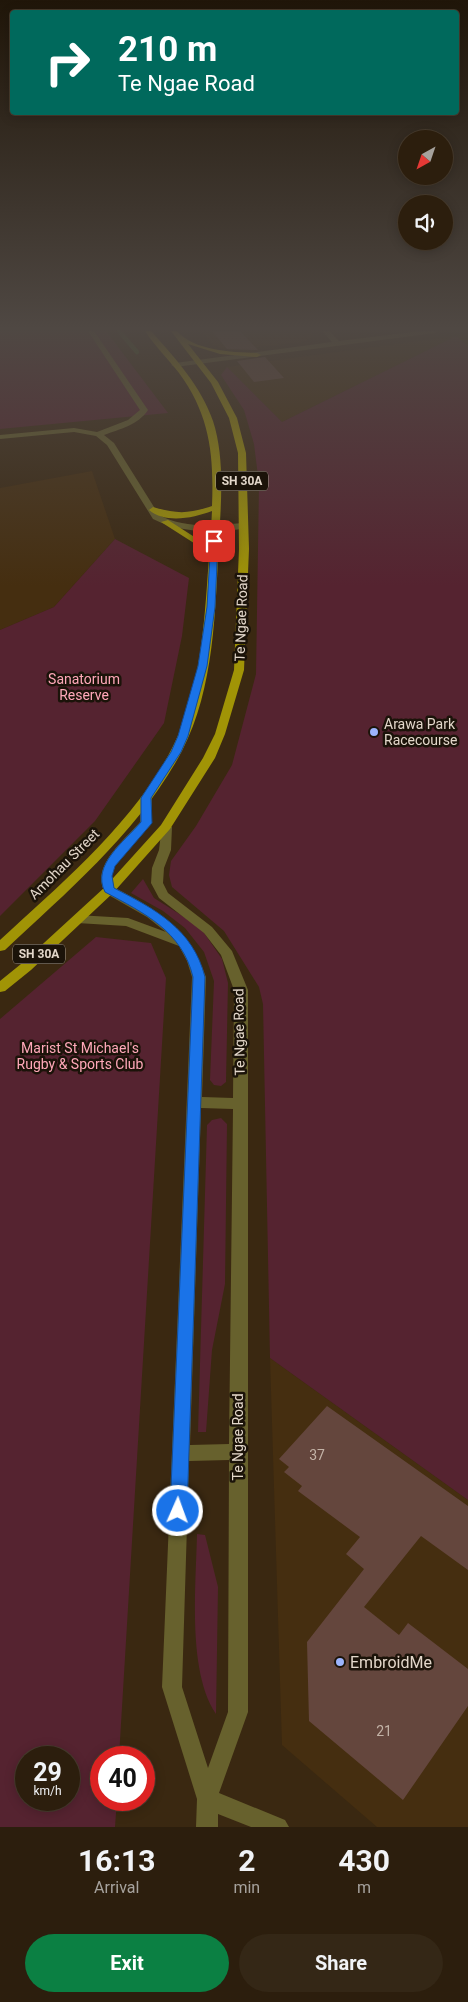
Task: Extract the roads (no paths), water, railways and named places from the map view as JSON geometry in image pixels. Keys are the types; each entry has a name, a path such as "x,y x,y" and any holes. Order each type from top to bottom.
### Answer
{"main road":[{"name":"SH 30A","path":"146,798 176,752 183,736 203,666 210,617 216,507 214,453 209,421 206,416"},
{"name":"Te Ngae Road","path":"166,827 209,758 220,734 240,670 243,603 242,453 232,416"},
{"path":"153,510 170,516 184,517 216,507"},
{"path":"165,522 200,543 213,555"},
{"name":"Amohau Street","path":"0,947 81,870 146,798"},
{"name":"SH 30A","path":"0,988 109,890 166,827"}],"street":[{"path":"98,434 125,424 138,416"},
{"path":"0,436 74,430 98,434 110,443 156,517 165,522 186,526 243,526"},
{"path":"109,890 106,876 109,865 146,823 146,798"},
{"name":"Te Ngae Road","path":"166,827 165,850 158,868 157,883 163,895 208,930 227,954 241,990 238,1712 208,1799 207,1827"},
{"name":"Te Ngae Road","path":"109,890 150,912 171,927 195,959 199,977 172,1687 208,1799"},
{"path":"77,919 128,922 184,944"},
{"path":"194,1102 240,1104"},
{"path":"180,1453 238,1452"},
{"path":"208,1799 278,1827"}],"place":[{"name":"Arawa Park Racecourse","path":"374,732"},
{"name":"EmbroidMe","path":"340,1662"}],"park label":[{"name":"Sanatorium Reserve","path":"84,688"},
{"name":"Marist St Michael's Rugby & Sports Club","path":"80,1056"}]}
